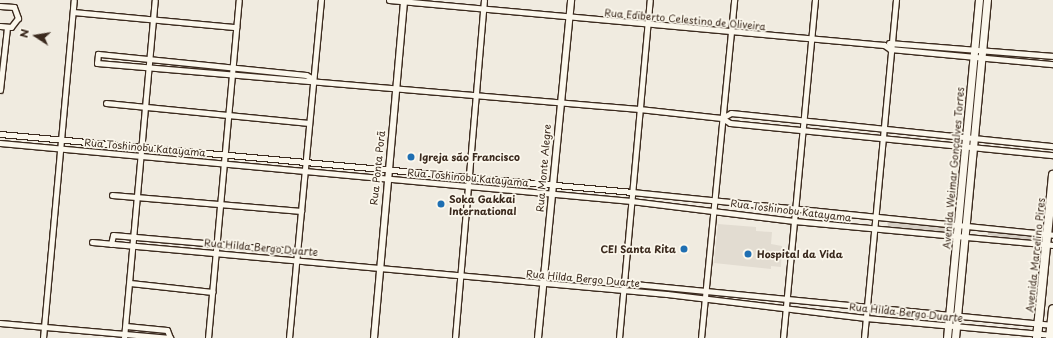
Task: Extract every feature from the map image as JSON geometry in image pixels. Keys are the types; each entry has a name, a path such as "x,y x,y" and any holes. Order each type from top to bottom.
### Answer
{"main road":[{"name":"Avenida Weimar Gonçalves Torres","path":"978,0 978,49"},
{"name":"Avenida Weimar Gonçalves Torres","path":"947,338 965,138 986,0"},
{"name":"Avenida Weimar Gonçalves Torres","path":"956,338 973,139 977,58"},
{"name":"Avenida Marcelino Pires","path":"1037,336 1050,245 1053,175"},
{"path":"1051,336 1053,309"}],"street":[{"path":"43,338 74,0"},
{"path":"124,336 155,0"},
{"path":"208,338 238,0"},
{"path":"289,338 296,251 306,163 321,0"},
{"name":"Rua Ediberto Celestino de Oliveira","path":"389,0 811,40 884,45 891,42 1053,56"},
{"path":"455,338 458,275 484,0"},
{"name":"Rua Monte Alegre","path":"538,338 558,101 571,0"},
{"path":"619,338 650,0"},
{"path":"701,338 734,0"},
{"path":"783,338 804,130 815,0"},
{"path":"864,338 890,49 896,0"},
{"name":"Rua Ponta Porã","path":"374,338 378,267 404,1"},
{"path":"0,6 10,5 18,14 17,22 6,28 0,26"},
{"path":"73,12 236,27"},
{"path":"0,90 6,28"},
{"name":"Rua Ediberto Celestino de Oliveira","path":"884,45 890,49 1053,64"},
{"path":"1020,62 1021,53"},
{"path":"313,79 306,75 232,66 98,54 97,63 304,82 313,79 558,101 722,118 730,123 1053,155"},
{"path":"106,103 309,123"},
{"path":"722,118 731,113 1053,146"},
{"name":"Rua Toshinobu Katayama","path":"0,134 632,192 795,211 958,225 1050,235"},
{"name":"Rua Toshinobu Katayama","path":"0,143 632,201 714,209 794,221 957,235 1050,245"},
{"path":"101,152 102,143"},
{"path":"112,195 301,211"},
{"name":"Rua Hilda Bergo Duarte","path":"111,244 113,235 296,251"},
{"name":"Rua Hilda Bergo Duarte","path":"92,242 296,259 705,298 866,318 957,326 1037,336 1051,336"},
{"path":"130,283 213,292"},
{"name":"Rua Hilda Bergo Duarte","path":"624,283 1052,325"},
{"path":"0,323 124,336 170,338 167,330 126,326"}],"shaded area":[{"path":"887,222 950,228 950,232 889,229"},
{"name":"Hospital da Vida","path":"718,224 756,227 756,231 772,232 771,244 782,246 781,267 771,266 771,269 714,263"},
{"path":"988,231 1045,237 1044,243 988,235"}],"place":[{"name":"Igreja são Francisco","path":"411,157"},
{"name":"Soka Gakkai International","path":"441,204"},
{"name":"CEI Santa Rita","path":"684,249"},
{"name":"Hospital da Vida","path":"748,254"}]}
